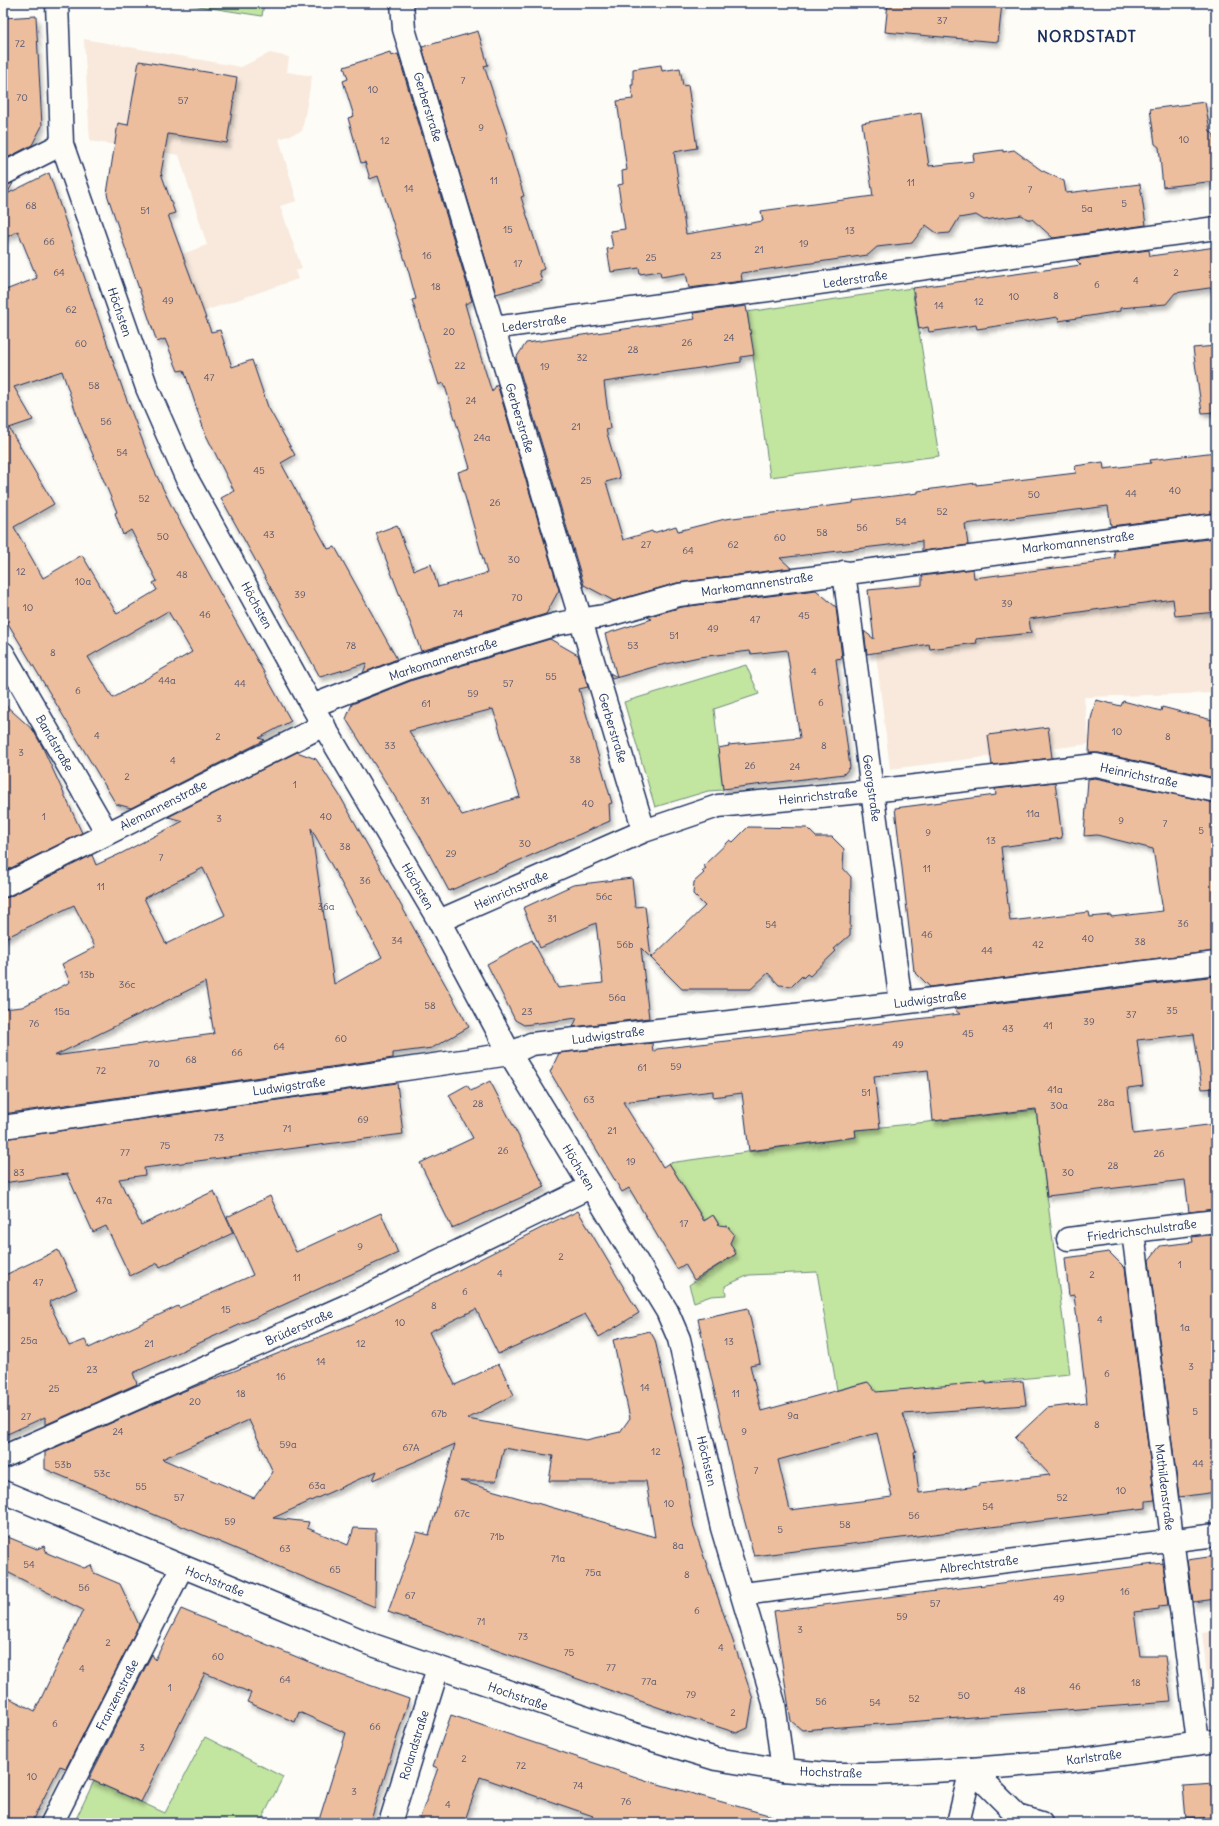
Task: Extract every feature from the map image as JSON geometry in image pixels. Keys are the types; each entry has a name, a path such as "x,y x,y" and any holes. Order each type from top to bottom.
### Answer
{"street":[{"name":"Höchsten","path":"57,3 62,144 147,388 186,477 312,706 439,921 510,1054 667,1312 679,1339 722,1528 743,1594 774,1703 783,1770"},
{"name":"Gerberstraße","path":"402,3 404,29 644,831"},
{"path":"3,174 62,144"},
{"name":"Lederstraße","path":"494,328 793,288 1216,228"},
{"name":"Markomannenstraße","path":"312,706 409,668 557,624 609,615 679,595 844,572 1216,525"},
{"name":"Georgstraße","path":"844,572 901,1003"},
{"name":"Bandstraße","path":"3,653 107,833"},
{"name":"Alemannenstraße","path":"3,886 324,725"},
{"name":"Heinrichstraße","path":"439,921 644,831 718,806 872,791 1096,765 1216,792"},
{"name":"Ludwigstraße","path":"3,1127 510,1054 531,1044 901,1003 1216,964"},
{"name":"Brüderstraße","path":"3,1457 346,1306 590,1187"},
{"name":"Friedrichschulstraße","path":"1068,1239 1216,1221"},
{"name":"Mathildenstraße","path":"1132,1232 1172,1540 1207,1742"},
{"name":"Hochstraße","path":"3,1492 370,1644 627,1732 694,1753 716,1759 783,1770 829,1774 971,1769"},
{"name":"Albrechtstraße","path":"743,1594 1172,1540 1216,1536"},
{"name":"Franzenstraße","path":"52,1823 182,1567"},
{"name":"Rolandstraße","path":"390,1823 438,1668"},
{"name":"Karlstraße","path":"971,1769 1071,1761 1207,1742"},
{"path":"958,1823 971,1769"},
{"path":"971,1769 1018,1816 1041,1823"}],"shaded area":[{"path":"84,39 241,67 270,53 289,57 287,72 312,76 302,131 279,139 297,201 280,206 302,269 295,271 298,279 152,329 133,272 207,245 179,155 90,141"},
{"path":"1216,545 1216,693 1084,697 1089,744 890,769 868,589"},
{"path":"1216,1631 1216,1698 1210,1699 1202,1633"}],"green space":[{"path":"179,3 264,3 262,16"},
{"path":"912,288 939,456 770,477 747,312"},
{"path":"746,665 759,694 714,709 723,790 708,791 655,807 624,702"},
{"path":"1036,1110 1070,1374 876,1393 867,1382 837,1390 817,1272 749,1275 725,1286 726,1295 711,1296 694,1302 689,1285 736,1254 714,1216 704,1220 669,1163 855,1137 855,1130"},
{"path":"205,1737 283,1777 260,1823 74,1823 94,1781 165,1813"}],"building":[{"path":"888,3 1002,3 998,42 885,32"},
{"path":"36,16 42,126 32,145 3,160 3,18"},
{"path":"478,31 488,65 484,66 508,137 506,137 524,196 521,197 544,269 539,271 542,281 496,294 422,47"},
{"path":"390,52 391,56 398,54 472,301 465,304 477,345 492,392 497,384 559,590 546,614 421,651 376,533 397,525 414,570 431,564 438,587 487,573 458,472 470,468 444,383 439,385 412,300 416,299 409,273 378,176 370,179 365,162 361,163 348,118 354,116 343,81 348,79 344,67"},
{"path":"139,61 237,77 227,143 168,134 161,173 175,213 168,215 211,332 220,330 232,367 252,360 268,407 295,455 281,463 328,549 335,547 397,659 363,673 367,663 320,677 221,498 234,491 205,433 184,370 178,371 165,339 157,342 107,194 118,123 128,125"},
{"path":"661,65 662,71 680,68 683,86 688,85 697,148 674,152 686,234 763,221 761,211 873,196 862,123 921,113 929,166 974,161 973,154 1014,150 1041,170 1064,181 1066,193 1140,184 1146,225 1053,238 1032,219 1027,219 1022,215 984,220 976,215 959,218 950,233 938,234 926,225 912,243 877,247 868,255 741,273 742,281 689,288 686,273 661,277 660,271 640,274 639,268 611,272 607,249 613,248 610,231 625,229 618,185 623,184 622,171 627,170 617,101 633,99 631,85 633,85 633,69"},
{"path":"1205,102 1210,131 1214,135 1216,152 1216,181 1163,187 1159,147 1155,144 1150,109"},
{"path":"49,173 123,390 153,468 172,507 291,721 259,738 265,740 131,808 116,804 3,615 3,291 37,278 18,231 3,239 3,186 13,183 7,194","holes":["62,371 80,424 117,512 115,513 123,535 131,530 157,581 153,583 157,590 117,614 82,555 43,578 14,527 54,504 9,428 33,420 14,387","168,611 192,652 113,698 88,657"]},
{"path":"1216,247 1216,287 1175,293 1166,304 1120,308 1120,311 1059,321 1058,317 977,329 976,325 929,332 928,327 919,329 913,288 1081,265 1076,260 1149,250 1150,256"},
{"path":"746,306 754,355 741,357 741,362 604,382 610,429 606,430 620,478 606,482 623,540 652,531 653,533 676,526 678,531 725,519 853,503 853,501 918,493 918,491 976,483 976,485 1076,473 1075,466 1103,462 1104,469 1151,463 1150,460 1216,452 1216,513 1111,526 1108,506 965,524 968,545 922,551 922,541 780,558 791,568 677,583 614,601 584,585 516,358 526,343 695,319 693,313"},
{"path":"1216,346 1216,412 1202,413 1193,348"},
{"path":"1216,538 1216,612 1175,616 1173,599 1029,619 1031,633 976,639 977,643 930,649 929,644 867,654 864,631 874,639 868,590 922,585 922,576 973,569 974,578 1095,563 1095,561 1115,558 1114,551"},
{"path":"816,590 836,607 842,658 836,659 850,767 844,774 723,789 718,748 729,746 728,745 800,738 787,650 751,654 750,651 699,657 657,666 612,679 610,673 617,677 605,634 652,619 647,617 682,607"},
{"path":"550,639 578,655 588,687 579,689 612,803 609,804 610,821 449,891 419,835 346,719 352,704 413,680","holes":["493,709 520,797 462,815 409,731"]},
{"path":"1096,700 1121,706 1123,701 1161,711 1162,707 1216,721 1216,778 1099,753 1089,753 1091,719"},
{"path":"3,703 33,730 42,746 82,833 3,872"},
{"path":"1048,727 1052,758 992,765 988,735"},
{"path":"297,752 316,759 340,796 469,1027 432,1048 393,1053 393,1058 3,1114 3,1009 22,1007 70,982 62,964 95,947 74,905 3,939 3,898 9,897 92,855 96,865 183,821 168,817","holes":["311,828 382,957 334,984","203,868 225,915 166,944 144,898","205,982 214,1034 54,1056"]},
{"path":"1095,778 1216,803 1216,951 930,987 914,971 895,808 996,795 995,789 1055,782 1062,838 1001,847 1010,921 1089,912 1090,917 1111,915 1111,917 1163,911 1153,849 1097,835 1084,836 1088,779"},
{"path":"748,827 807,828 816,837 832,837 844,849 843,868 851,877 850,935 834,949 836,951 810,976 807,974 803,978 802,976 792,986 779,985 768,973 751,989 682,989 651,958 705,906 693,894 694,882 704,873 702,871 706,868 703,866 730,840 733,842"},
{"path":"632,878 635,907 645,906 651,958 641,948 649,1018 573,1027 577,1018 524,1025 515,1020 487,964 532,940 558,988 603,983 596,923 540,948 523,908 573,885"},
{"path":"1216,976 1216,1088 1202,1089 1194,1034 1137,1040 1143,1086 1128,1088 1133,1134 1216,1124 1216,1209 1189,1212 1185,1180 1047,1196 1036,1109 933,1121 928,1070 874,1076 880,1128 855,1130 856,1137 749,1151 742,1093 713,1097 713,1091 623,1102 663,1167 669,1163 704,1221 713,1215 719,1225 727,1226 734,1234 730,1243 736,1254 694,1280 685,1264 677,1269 629,1188 622,1192 550,1072 559,1053 652,1043 653,1052 657,1049 960,1014 954,1009"},
{"path":"490,1081 545,1187 452,1228 420,1163 473,1138 449,1095 467,1085 471,1091"},
{"path":"397,1083 403,1134 144,1168 145,1175 119,1179 141,1225 214,1191 233,1233 160,1267 158,1263 130,1276 106,1226 93,1232 67,1174 3,1183 3,1139"},
{"path":"270,1196 296,1252 381,1213 398,1253 133,1373 137,1384 45,1425 45,1417 3,1436 3,1276 58,1250 77,1289 49,1302 69,1346 85,1340 89,1348 178,1306 179,1308 253,1275 227,1217"},
{"path":"578,1211 639,1313 599,1337 585,1314 498,1354 476,1309 429,1332 455,1385 499,1364 514,1395 467,1419 586,1440 620,1432 630,1418 613,1340 650,1331 655,1340 673,1420 684,1470 694,1528 753,1699 748,1728 737,1733 663,1709 388,1612 417,1532 429,1535 455,1444 373,1480 377,1471 273,1518 309,1522 307,1528 348,1545 354,1528 376,1529 375,1607 45,1469 45,1452 184,1391 352,1324 561,1218 562,1219","holes":["249,1420 273,1472 254,1498 162,1459","504,1448 553,1456 549,1481 646,1481 655,1537 460,1481 496,1481"]},
{"path":"1216,1234 1216,1492 1179,1497 1149,1260 1160,1246 1193,1242 1192,1237"},
{"path":"1109,1252 1125,1268 1155,1500 1146,1501 1146,1508 754,1556 739,1500 698,1319 748,1308 760,1363 750,1365 761,1411 868,1382 876,1392 986,1382 986,1384 1023,1381 1026,1405 903,1414 916,1451 914,1452 919,1493 979,1486 979,1483 1050,1475 1015,1438 1047,1408 1087,1403 1074,1295 1069,1296 1065,1258","holes":["877,1433 892,1497 790,1510 778,1460"]},
{"path":"3,1535 37,1549 44,1546 47,1553 84,1568 91,1565 94,1573 120,1584 139,1625 66,1768 60,1766 31,1823 3,1823 3,1695 35,1711 83,1610 3,1570"},
{"path":"1216,1556 1216,1599 1193,1602 1187,1560"},
{"path":"1163,1563 1168,1605 1159,1606 1159,1609 1134,1612 1140,1656 1165,1656 1171,1702 802,1730 791,1721 774,1611"},
{"path":"181,1609 338,1674 409,1699 370,1823 318,1823 346,1733 299,1712 295,1722 247,1702 251,1693 205,1673 141,1802 89,1779 152,1654 155,1660"},
{"path":"451,1715 651,1782 772,1816 771,1823 589,1823 593,1816 480,1777 464,1823 418,1823 438,1768 433,1766"},
{"path":"1216,1784 1216,1817 1186,1819 1183,1786"}],"district":[{"name":"NORDSTADT","path":"1087,36"}]}
